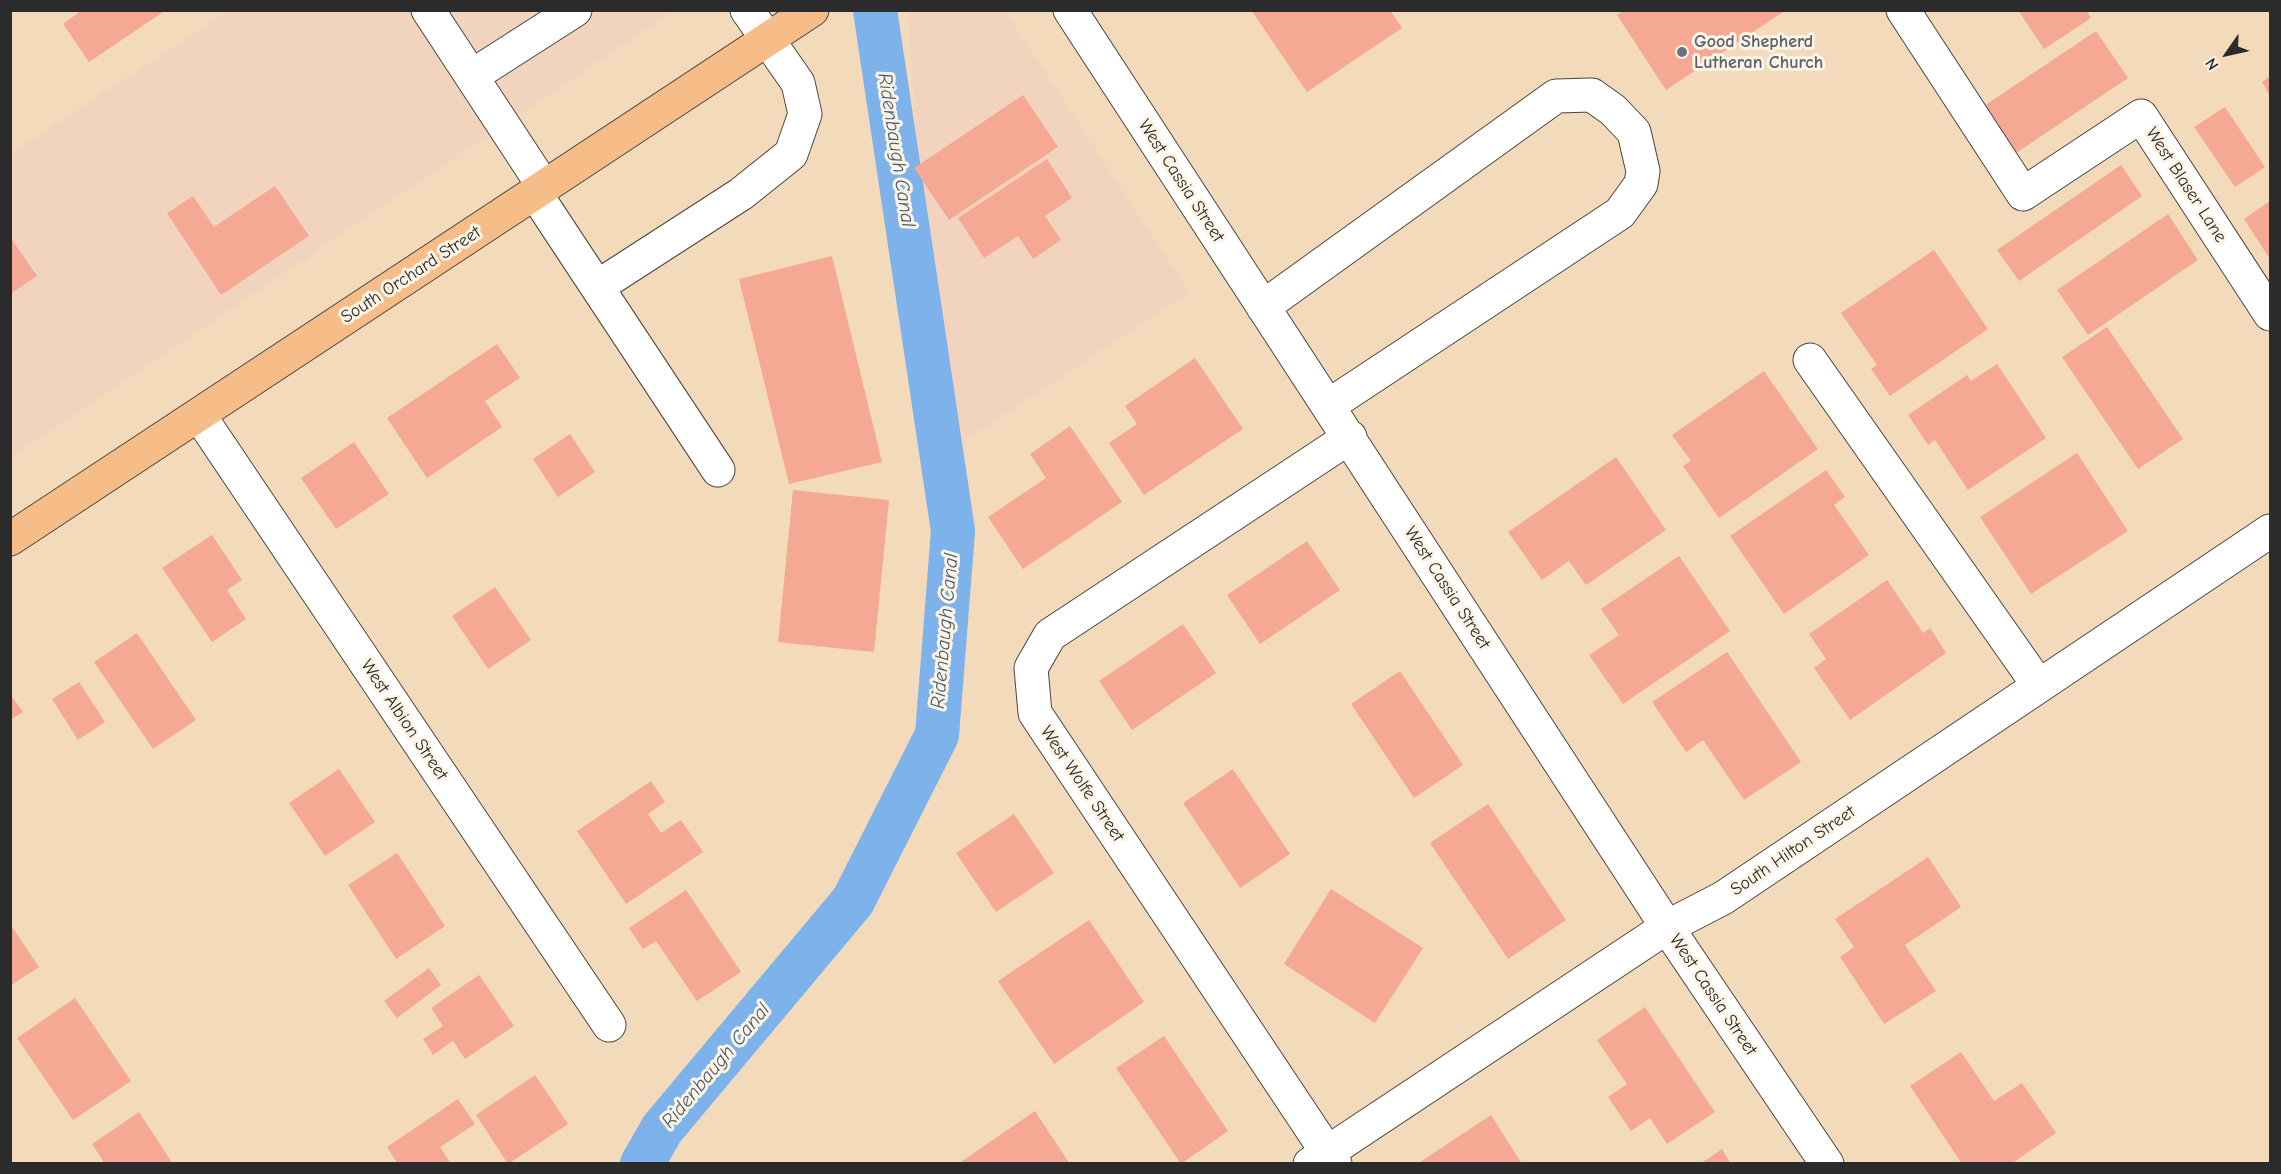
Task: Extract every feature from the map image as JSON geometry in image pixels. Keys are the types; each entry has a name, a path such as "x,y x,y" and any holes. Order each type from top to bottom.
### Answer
{"main road":[{"name":"South Orchard Street","path":"10,539 812,10"}],"street":[{"path":"428,10 472,76 597,287 718,470"},
{"path":"472,76 575,10"},
{"path":"597,287 741,194 791,154 805,114 798,83 747,10"},
{"name":"West Cassia Street","path":"1070,10 1667,927 1827,1164"},
{"name":"West Blaser Lane","path":"1903,10 2023,194 2141,116 2271,314"},
{"path":"1263,307 1556,96 1592,95 1613,110 1634,132 1643,171 1641,184 1620,213 1328,406"},
{"path":"1810,360 2039,686"},
{"name":"West Albion Street","path":"199,415 609,1025"},
{"name":"West Wolfe Street","path":"1324,1160 1035,713 1031,668 1050,635 1350,437"},
{"name":"South Hilton Street","path":"1324,1160 1667,927 1724,898 2271,531"}],"shaded area":[{"path":"912,10 1005,11 1189,292 963,442 926,264 908,13"},
{"path":"227,11 673,11 11,457 11,154"}],"building":[{"path":"82,10 166,10 89,62 63,24"},
{"path":"1251,10 1390,10 1402,28 1307,92"},
{"name":"Good Shepherd Lutheran Church","path":"1624,10 1786,10 1666,90 1617,15"},
{"path":"2018,10 2086,10 2091,18 2044,49"},
{"path":"2096,31 2128,78 2013,155 1981,108"},
{"path":"2270,76 2270,96 2262,82"},
{"path":"1023,95 1058,147 949,220 914,168"},
{"path":"2225,107 2265,167 2235,187 2194,127"},
{"path":"1047,159 1072,198 1045,216 1061,240 1033,259 1018,236 984,258 958,218"},
{"path":"2121,165 2142,196 2019,281 1997,250"},
{"path":"275,186 309,236 221,295 167,213 193,196 214,227"},
{"path":"2270,201 2270,259 2244,219"},
{"path":"2168,214 2198,260 2088,335 2057,290"},
{"path":"10,237 37,276 10,294"},
{"path":"1934,250 1988,329 1890,396 1871,369 1877,365 1841,313"},
{"path":"832,256 882,462 789,484 739,279"},
{"path":"2107,327 2183,439 2138,469 2062,357"},
{"path":"497,344 520,378 485,401 502,427 427,478 387,418"},
{"path":"1195,358 1243,429 1144,495 1109,443 1137,424 1125,406"},
{"path":"1997,364 2046,438 1968,490 1935,440 1928,445 1908,415 1967,375 1971,381"},
{"path":"1764,371 1818,449 1719,518 1683,466 1691,461 1672,435"},
{"path":"1070,426 1122,502 1023,569 988,517 1046,478 1030,454"},
{"path":"570,434 595,472 558,497 533,459"},
{"path":"354,442 389,494 336,529 301,478"},
{"path":"2077,453 2128,531 2031,594 1980,517"},
{"path":"1616,457 1666,530 1586,585 1569,561 1542,580 1508,532"},
{"path":"1826,470 1845,497 1834,505 1869,555 1784,614 1730,536"},
{"path":"793,490 889,500 874,652 778,642"},
{"path":"212,535 242,580 227,590 246,619 212,642 162,568"},
{"path":"1307,541 1340,590 1260,644 1227,595"},
{"path":"1679,556 1730,631 1623,704 1589,655 1619,635 1601,609"},
{"path":"1887,580 1923,633 1930,628 1946,653 1850,720 1814,668 1826,659 1809,634"},
{"path":"495,587 531,640 488,669 452,616"},
{"path":"1183,624 1216,673 1132,730 1099,681"},
{"path":"137,633 196,720 153,749 94,662"},
{"path":"1727,652 1801,762 1744,800 1703,740 1686,752 1652,702"},
{"path":"1400,671 1463,765 1414,798 1351,704"},
{"path":"79,682 105,722 78,740 52,699"},
{"path":"10,694 23,712 10,720"},
{"path":"339,769 375,822 325,856 289,803"},
{"path":"1233,769 1290,854 1240,888 1183,803"},
{"path":"651,781 665,802 648,814 661,833 681,820 703,852 626,904 577,831"},
{"path":"1488,804 1566,920 1508,959 1430,843"},
{"path":"1014,814 1054,873 996,912 956,853"},
{"path":"397,853 445,926 396,959 348,885"},
{"path":"1928,857 1961,907 1905,945 1936,991 1884,1024 1840,957 1854,947 1835,919"},
{"path":"1331,889 1423,948 1375,1023 1284,964"},
{"path":"686,890 741,972 697,1001 656,941 643,949 629,928"},
{"path":"1089,920 1144,1002 1054,1064 998,981"},
{"path":"10,924 39,967 10,986"},
{"path":"429,968 441,985 397,1018 384,1001"},
{"path":"479,975 514,1026 465,1059 453,1041 433,1055 423,1039 443,1026 431,1008"},
{"path":"75,998 131,1081 73,1120 17,1038"},
{"path":"1645,1007 1715,1112 1667,1144 1650,1118 1631,1131 1608,1097 1627,1084 1597,1040"},
{"path":"1164,1036 1228,1131 1181,1164 1116,1068"},
{"path":"1961,1052 1994,1101 2022,1083 2056,1133 2011,1164 1962,1164 1910,1086"},
{"path":"535,1075 568,1124 508,1164 476,1115"},
{"path":"458,1099 475,1124 440,1147 451,1164 398,1164 387,1147"},
{"path":"1035,1111 1070,1164 958,1164"},
{"path":"139,1112 173,1164 105,1164 92,1144"},
{"path":"1491,1115 1522,1164 1417,1164"},
{"path":"1722,1149 1731,1164 1700,1164"}],"waterway":[{"name":"Ridenbaugh Canal","path":"642,1164 662,1129 853,901 937,735 953,531 875,10"}],"place":[{"name":"Good Shepherd Lutheran Church","path":"1682,52"}]}
